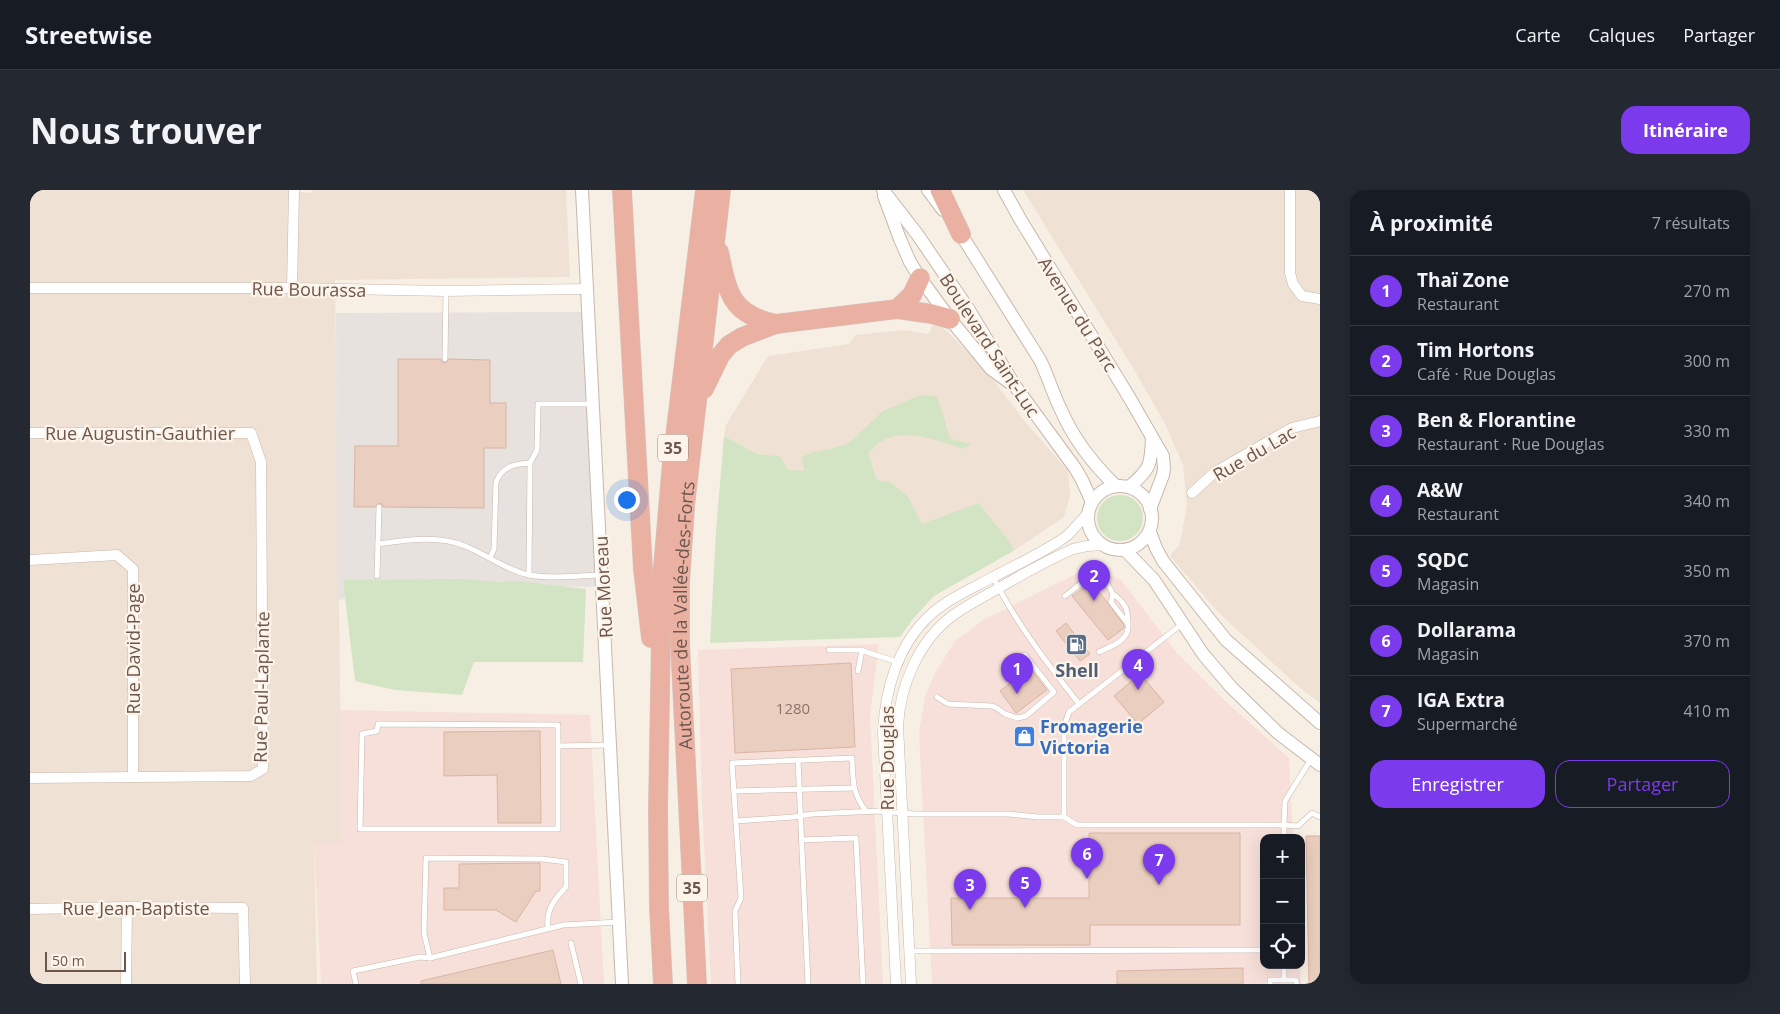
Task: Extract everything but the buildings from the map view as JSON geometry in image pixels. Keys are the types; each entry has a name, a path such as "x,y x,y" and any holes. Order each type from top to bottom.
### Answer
{"highway":[{"path":"622,190 643,569 659,707"},
{"name":"Autoroute de la Vallée-des-Forts","path":"663,984 658,853 662,579 667,511 705,190"},
{"name":"Autoroute de la Vallée-des-Forts","path":"697,984 680,622 683,529 721,190"},
{"path":"940,190 961,234"},
{"path":"716,239 728,290 736,304 753,318 776,324"},
{"path":"897,309 912,295 920,278"},
{"path":"696,407 712,370 724,351 742,337 776,324 897,309 932,314 950,320"}],"street":[{"path":"292,288 294,190"},
{"name":"Rue Moreau","path":"582,190 622,984"},
{"path":"882,190 900,239 910,262 920,278 950,320 991,369 1015,386"},
{"name":"Boulevard Saint-Luc","path":"882,190 917,234 970,310 1015,386 1075,468 1082,480 1091,507"},
{"name":"Boulevard Saint-Luc","path":"928,190 961,234 1040,360 1060,409 1074,436 1098,468 1123,486"},
{"name":"Avenue du Parc","path":"1004,190 1163,456 1164,468 1150,509"},
{"path":"1290,190 1290,273 1293,284 1302,296 1320,299"},
{"name":"Rue Bourassa","path":"30,288 292,288 446,291 587,289"},
{"name":"Rue du Lac","path":"1192,493 1215,472 1292,428 1320,421"},
{"name":"Rue Augustin-Gauthier","path":"30,433 250,433"},
{"name":"Rue Paul-Laplante","path":"30,778 251,776 262,769 261,462 250,433"},
{"path":"1150,532 1138,546 1125,550 1114,550 1104,545 1092,531 1091,507 1102,490 1123,486 1144,475 1150,464 1152,437"},
{"path":"1123,486 1144,497 1150,509 1150,532 1163,561 1226,640 1320,723"},
{"name":"Rue Douglas","path":"896,984 884,720 886,698 898,662 916,632 928,617 947,602 1058,542 1068,535 1091,507"},
{"name":"Rue Douglas","path":"911,984 898,716 908,678 925,646 950,617 999,588 1073,549 1104,545"},
{"path":"1125,550 1154,580 1203,654 1231,687 1278,733 1316,762"},
{"name":"Rue David-Page","path":"30,560 116,555 133,569 133,777"},
{"path":"126,984 127,907"},
{"name":"Rue Jean-Baptiste","path":"30,909 127,907 243,908 245,984"}],"lane":[{"path":"445,360 446,291"},
{"path":"528,575 530,463 537,450 538,404 593,404"},
{"path":"490,558 494,549 496,482 503,471 513,464 530,463"},
{"path":"377,576 379,507"},
{"path":"378,544 405,540 444,541 466,546 528,575 553,578 602,575"},
{"path":"993,577 1033,645 1079,704"},
{"path":"1065,596 1091,577 1104,580 1114,594 1111,602 1128,624 1126,636 1099,652"},
{"path":"1064,817 1064,728 1069,712 1183,623"},
{"path":"829,650 862,650 898,662"},
{"path":"858,671 862,650"},
{"path":"937,697 948,704 992,706 1012,718 1026,716 1054,692 1025,655"},
{"path":"378,724 558,725 558,746 558,830 360,830 362,734 378,730 378,724"},
{"path":"558,746 610,745"},
{"path":"738,984 735,911 741,898 732,763 852,758 854,788 857,798 866,811"},
{"path":"798,760 808,984"},
{"path":"1284,834 1285,801 1316,762"},
{"path":"734,791 854,788"},
{"path":"736,820 793,818 812,814 866,811 1064,817 1077,825 1298,826 1312,813 1320,817"},
{"path":"802,840 856,838 863,984"},
{"path":"430,958 424,933 426,858 542,859 566,862 566,887 550,905 548,928"},
{"path":"356,984 353,971 420,957 430,958 548,928 575,924 619,922"},
{"path":"571,943 581,984"},
{"path":"909,951 1260,950"},
{"path":"1284,969 1284,980"},
{"path":"1270,984 1270,980 1296,980 1296,984"}],"shaded area":[{"path":"30,190 278,190 312,193 312,190 566,190 570,277 335,280 342,845 314,844 317,984 30,984"},
{"path":"1023,190 1320,190 1320,703 1299,687 1218,612 1170,556 1180,544 1187,505 1183,465 1165,424 1133,368"},
{"path":"582,312 595,587 419,584 402,592 337,600 336,313"},
{"path":"934,322 949,333 989,374 1022,418 1068,471 1070,496 1064,517 1015,550 1002,532 824,524 780,456 757,454 724,436 726,425 768,356 849,344 855,335 904,330 929,334"},
{"path":"1090,567 1121,580 1177,653 1224,700 1289,758 1293,834 1260,834 1260,969 1300,969 1301,984 932,984 919,734 925,696 935,673 955,641 985,619"},
{"path":"879,644 870,715 883,984 711,984 702,803 698,650"},
{"path":"340,710 590,715 604,984 321,984 314,844 342,844"}],"green space":[{"path":"920,395 936,396 951,439 971,444 963,449 921,436 899,435 889,438 880,442 868,453 877,480 890,482 908,497 922,524 979,503 1015,550 934,596 900,637 710,643 716,531 724,436 757,454 780,456 789,470 804,471 802,457 813,452 849,443 883,411"},
{"path":"1120,495 1133,499 1139,505 1143,518 1139,531 1133,537 1120,541 1107,537 1101,531 1097,518 1101,505 1107,499"},
{"path":"463,579 499,582 518,581 586,589 583,662 474,662 462,695 395,690 355,681 343,580"}],"place":[{"name":"Tim Hortons","path":"1094,601"},
{"name":"Shell","path":"1077,645"},
{"name":"A&W","path":"1138,690"},
{"name":"Thaï Zone","path":"1017,694"},
{"name":"Fromagerie Victoria","path":"1024,736"},
{"name":"Dollarama","path":"1087,879"},
{"name":"IGA Extra","path":"1159,885"},
{"name":"SQDC","path":"1025,908"},
{"name":"Ben & Florantine","path":"970,910"}]}
